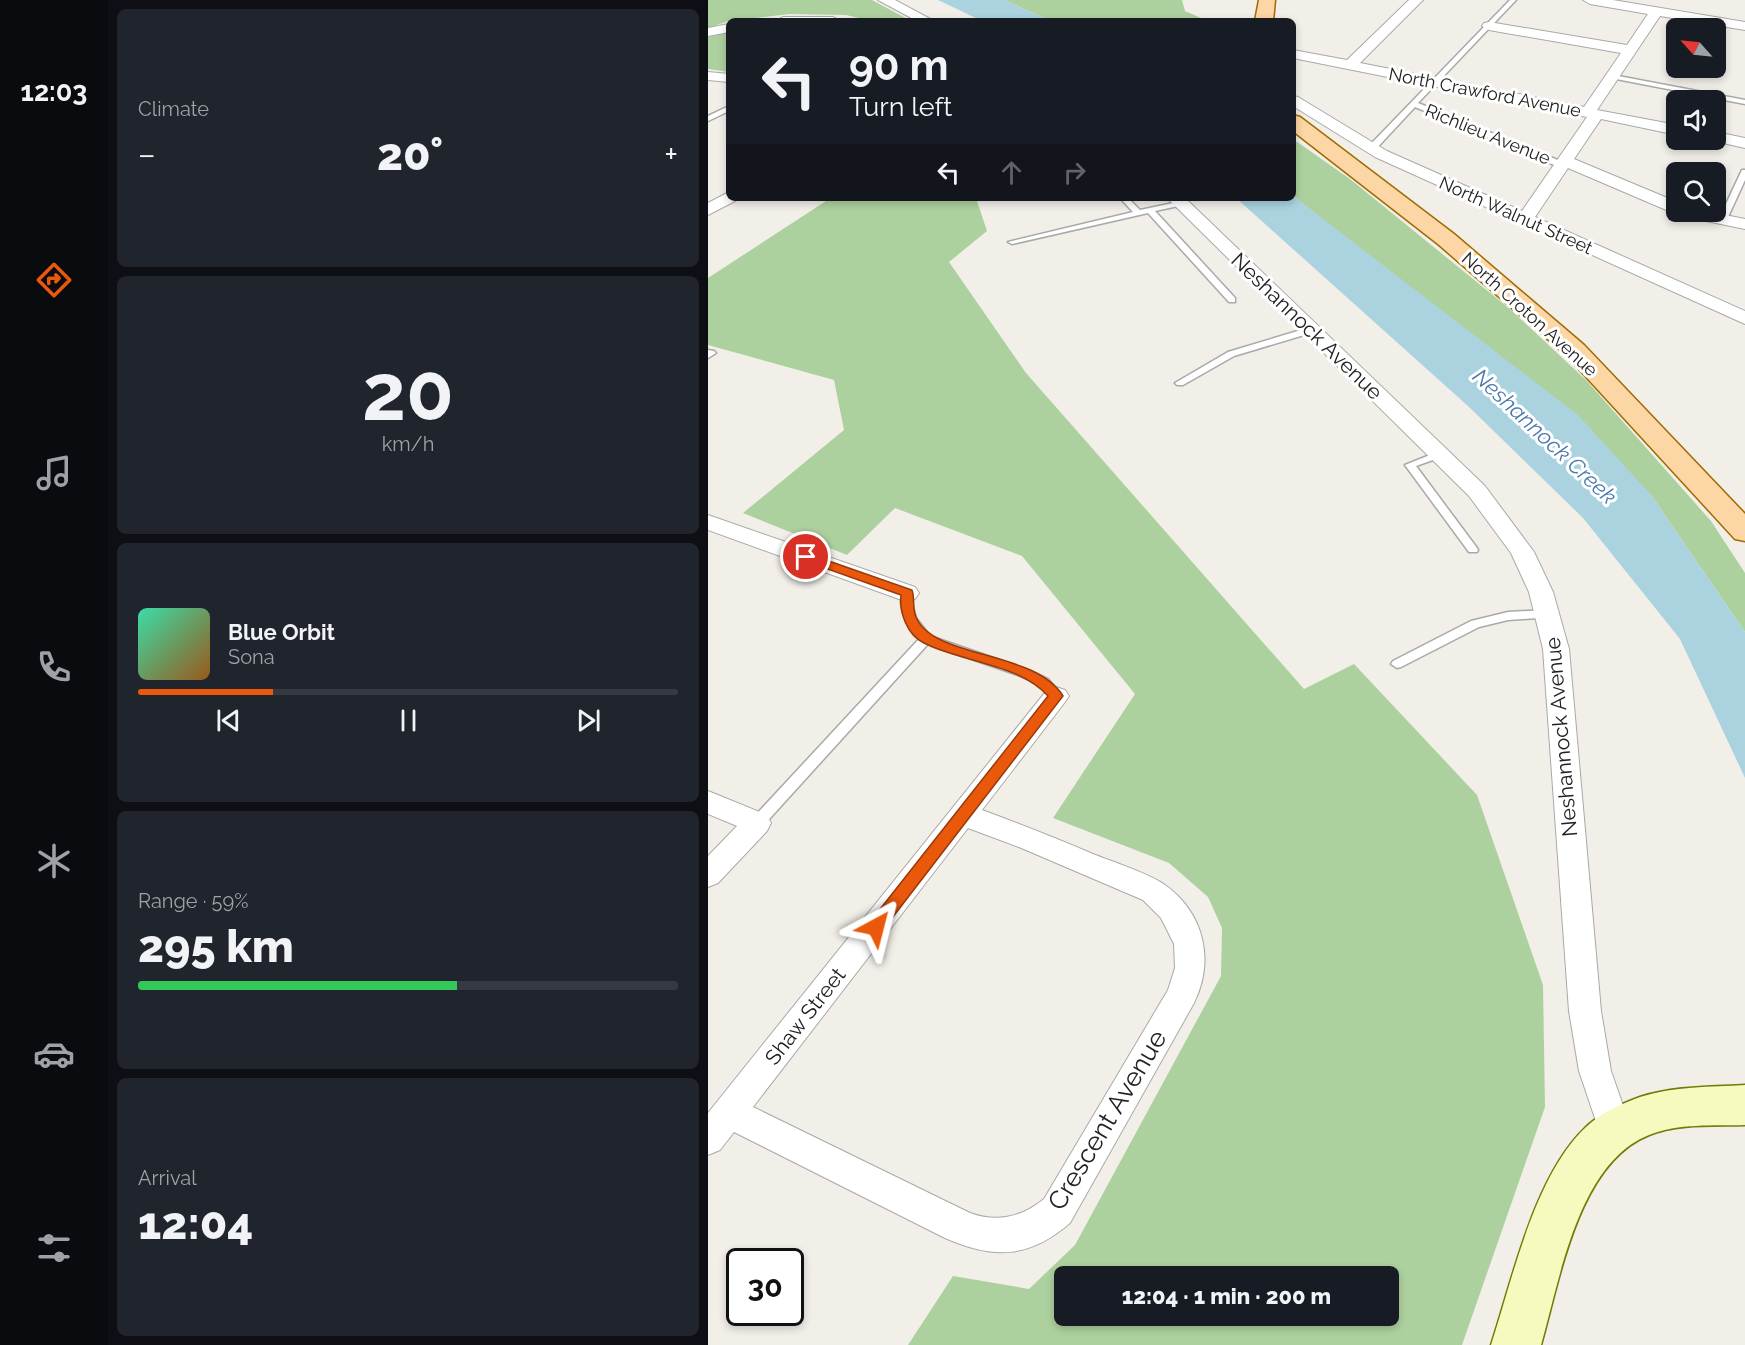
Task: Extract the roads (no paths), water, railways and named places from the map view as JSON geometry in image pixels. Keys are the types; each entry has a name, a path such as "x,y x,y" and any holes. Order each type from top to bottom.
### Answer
{"main road":[{"path":"1264,18 1267,0"},
{"name":"North Croton Avenue","path":"1296,123 1446,239 1575,350 1745,532"}],"street":[{"path":"885,0 921,18"},
{"path":"1350,65 1416,0"},
{"path":"1590,0 1745,26"},
{"path":"1525,219 1563,163 1613,77 1657,11"},
{"path":"1489,26 1630,51"},
{"path":"708,32 726,29"},
{"name":"North Crawford Avenue","path":"1296,55 1666,128"},
{"path":"708,76 726,78"},
{"name":"North Walnut Street","path":"1296,102 1371,149 1745,318"},
{"path":"1726,137 1743,138"},
{"name":"Richlieu Avenue","path":"1563,163 1666,204"},
{"path":"708,209 726,199"},
{"name":"Neshannock Avenue","path":"1178,201 1478,491 1522,552 1541,592 1556,649 1585,1011 1595,1071 1615,1131"},
{"path":"1726,220 1745,224"},
{"path":"714,531 908,593"},
{"name":"Shaw Street","path":"708,1139 1056,696"},
{"path":"708,802 757,823 708,875"},
{"name":"Crescent Avenue","path":"729,1112 837,1168 980,1234 1006,1236 1024,1232 1057,1211 1183,993 1190,968 1189,944 1184,929 1172,909 1153,892 964,815"},
{"path":"1516,1345 1564,1195 1574,1173 1593,1149 1615,1131 1638,1118 1665,1111 1745,1105"}],"lane":[{"path":"1371,149 1514,0"},
{"path":"1613,77 1745,102"},
{"name":"Richlieu Avenue","path":"1414,104 1563,163"},
{"path":"708,119 726,110"},
{"path":"1726,213 1743,182 1745,172"},
{"path":"1127,201 1138,213"},
{"path":"1012,242 1138,213 1178,201"},
{"path":"1150,210 1232,300"},
{"path":"1179,383 1231,354 1311,330"},
{"path":"1440,454 1410,465 1473,550"},
{"path":"908,593 906,604 909,619 926,639 1022,672 1044,682 1056,696"},
{"path":"1397,664 1475,624 1508,616 1548,614"},
{"path":"757,823 926,639"}],"water":[{"path":"938,0 1004,0 1044,18 976,18"},
{"name":"Neshannock Creek","path":"1296,198 1578,415 1651,495 1745,632 1745,778 1680,639 1583,518 1468,406 1239,201 1296,201"}]}
